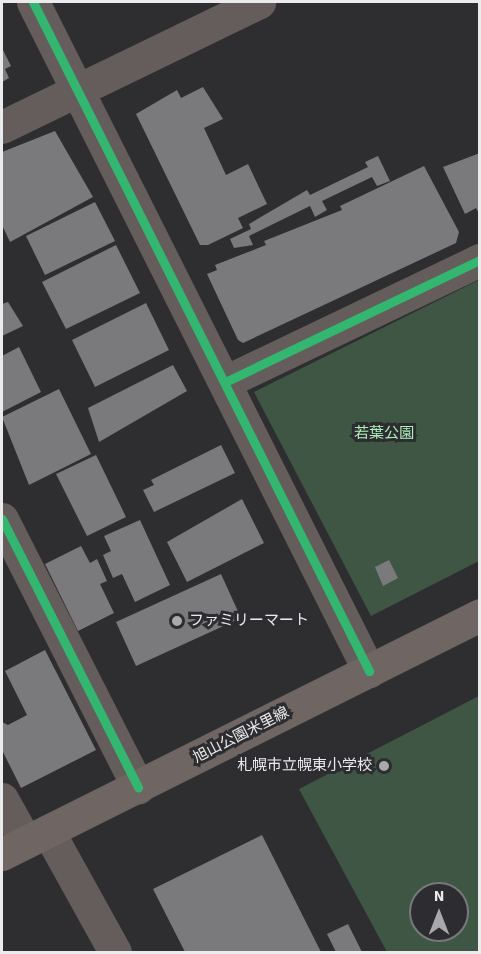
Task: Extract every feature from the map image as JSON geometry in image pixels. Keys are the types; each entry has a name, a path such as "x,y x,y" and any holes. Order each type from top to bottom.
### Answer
{"main road":[{"name":"旭山公園米里線","path":"25,842 480,615"}],"street":[{"path":"33,2 369,671"},
{"path":"2,127 259,2"},
{"path":"225,382 480,260"},
{"path":"2,519 138,787"},
{"path":"2,798 25,842 115,952"}],"green space":[{"name":"若葉公園","path":"479,280 479,561 371,616 254,392"},
{"path":"479,696 479,952 387,952 299,789"}],"building":[{"path":"2,48 11,66 5,69 9,78 2,82"},
{"path":"203,87 223,119 204,128 226,175 248,164 267,204 238,218 243,228 208,245 200,245 136,114 177,90 181,98"},
{"path":"55,131 93,197 10,242 2,225 2,152"},
{"path":"480,153 480,215 476,208 465,214 443,167"},
{"path":"378,156 390,181 377,186 372,177 322,201 327,210 315,217 310,206 249,236 253,245 234,248 230,239 251,229 249,224 307,190 310,195 368,167 365,162"},
{"path":"424,166 459,232 456,243 243,343 238,340 207,274 217,270 215,265 266,245 264,241 342,210 340,206"},
{"path":"95,202 115,241 45,275 26,236"},
{"path":"116,245 140,293 66,329 42,282"},
{"path":"8,302 23,326 2,336 2,304"},
{"path":"146,303 169,350 95,387 72,340"},
{"path":"19,347 41,392 2,412 2,356"},
{"path":"173,365 187,391 99,442 88,408"},
{"path":"59,389 91,454 29,485 2,417"},
{"path":"221,445 235,473 154,512 143,490 154,485 151,480"},
{"path":"96,455 126,517 87,536 56,474"},
{"path":"242,499 264,543 187,582 167,542"},
{"path":"140,520 170,585 135,602 122,574 113,578 103,555 111,551 104,536"},
{"path":"81,546 90,563 97,559 107,581 100,584 114,613 78,631 45,564"},
{"path":"389,560 398,578 383,586 375,567"},
{"path":"221,574 241,618 136,666 116,622"},
{"path":"45,650 96,750 21,788 2,750 2,722 8,725 27,715 5,671"},
{"path":"262,835 321,952 185,952 153,889"},
{"path":"348,924 362,952 336,952 327,934"}],"cycle path":[{"path":"33,2 369,671"},
{"path":"225,382 480,260"},
{"path":"2,519 138,787"}],"place":[{"name":"ファミリーマート","path":"177,621"},
{"name":"札幌市立幌東小学校","path":"384,766"}]}
